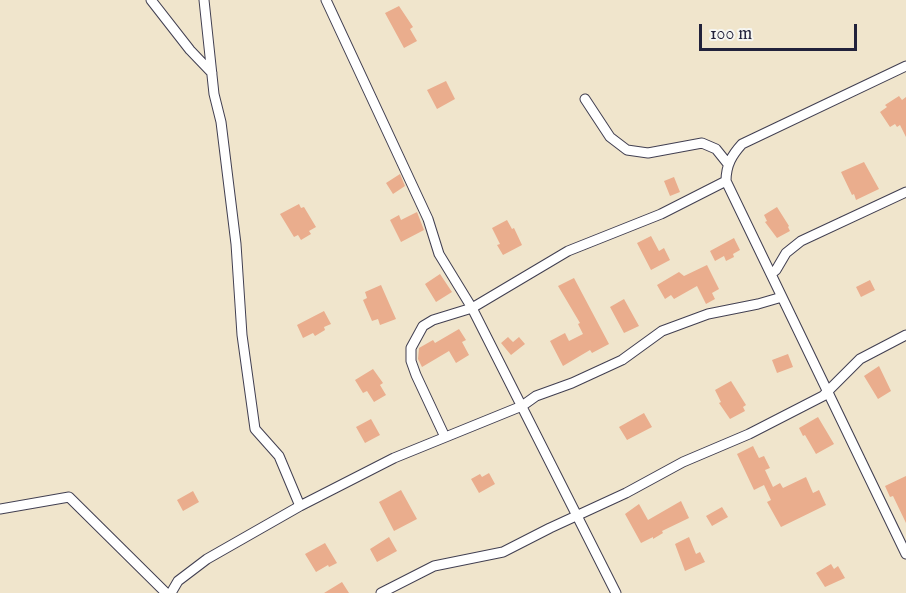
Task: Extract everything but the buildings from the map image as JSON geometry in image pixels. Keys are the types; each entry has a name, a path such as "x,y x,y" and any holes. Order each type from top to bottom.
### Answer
{"street":[{"path":"151,0 190,50 213,73"},
{"path":"204,0 237,244 242,335 255,429 279,456 300,506"},
{"path":"326,0 428,219 439,254 472,308 616,593"},
{"path":"906,66 742,144 734,152 728,164 726,181 906,554"},
{"path":"585,99 610,137 627,150 648,153 702,143 716,149 728,164"},
{"path":"445,437 411,361 411,348 423,326 433,320 472,308 568,251 661,214 726,181"},
{"path":"771,274 795,244 906,192"},
{"path":"171,593 178,581 207,559 300,506 394,458 522,406 536,396 572,383 622,360 662,331 708,314 782,297"},
{"path":"381,593 434,566 503,552 626,493 683,462 749,434 828,392 860,359 906,335"},
{"path":"0,510 69,497 166,593"}]}
